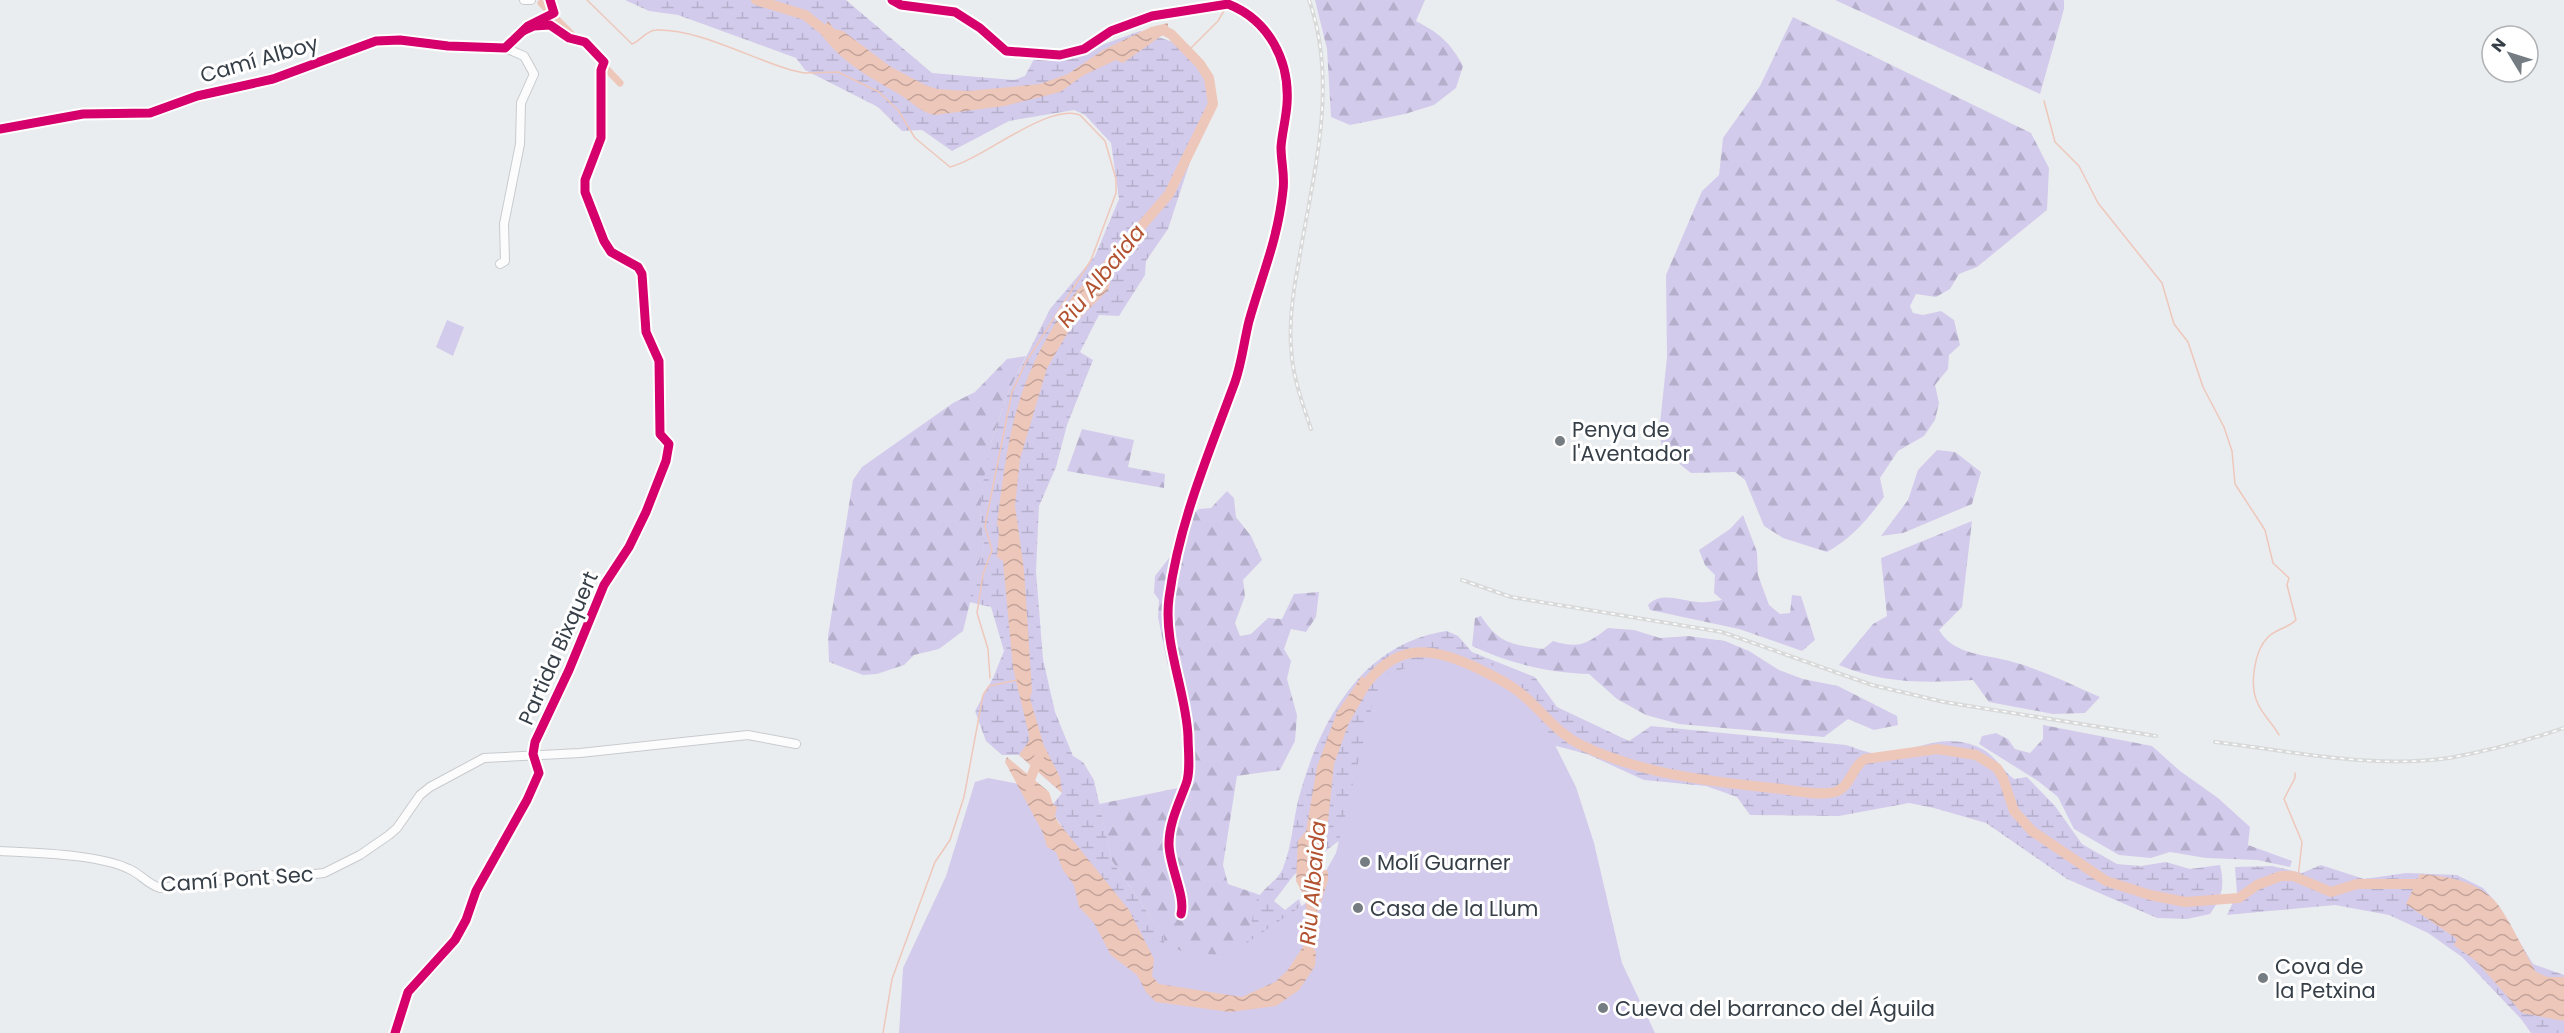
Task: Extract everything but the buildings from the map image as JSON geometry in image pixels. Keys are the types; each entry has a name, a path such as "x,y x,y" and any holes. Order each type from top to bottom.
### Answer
{"street":[{"path":"524,0 531,0"},
{"path":"500,264 505,261 504,224 519,144 521,103 532,83 534,74 524,56 505,48 523,31 554,13 550,0"},
{"path":"892,0 955,12 980,28 1006,51 1060,55 1084,50 1111,31 1152,16 1228,4 1266,31 1275,42 1283,64 1287,102 1281,148 1284,188 1276,236 1250,317 1238,372 1192,498 1169,598 1170,631 1188,735 1187,782 1174,816 1169,842 1173,875 1182,904 1181,914"},
{"name":"Partida Bixquert","path":"523,31 534,26 550,25 569,38 585,42 604,62 600,70 600,138 585,180 585,192 604,241 611,252 638,267 642,274 646,332 659,362 660,434 669,444 666,461 646,512 629,547 604,585 569,670 535,742 533,754"},
{"name":"Camí Alboy","path":"0,129 82,114 150,113 197,96 273,79 376,41 400,39 448,46 505,48"},
{"name":"Camí Pont Sec","path":"0,851 109,863 129,869 151,885 160,888 254,875 297,876 324,873 342,865 389,835 397,828 420,795 467,765 495,755 580,753 748,735 796,744"},
{"path":"395,1033 408,992 455,940 466,920 476,891 527,800 539,773 533,754"}],"green space":[{"path":"625,0 846,0 932,73 1014,80 1025,76 1034,59 1063,59 1140,31 1176,43 1205,76 1209,104 1168,229 1146,261 1145,275 1119,316 1099,315 1080,352 1093,360 1067,425 1056,467 1039,506 1036,571 1043,659 1055,712 1073,756 1083,762 1094,780 1112,861 1154,922 1163,926 1165,954 1151,953 1062,827 1055,816 1053,804 1062,793 1019,755 1002,755 986,741 975,711 993,678 1004,651 991,607 969,602 984,546 980,513 982,488 992,439 1008,393 1050,309 1095,256 1119,199 1111,143 1085,115 1074,110 1009,121 952,151 922,130 902,131 878,107 805,70 796,58 678,15 649,11"},
{"path":"1315,0 1425,0 1416,21 1444,39 1463,66 1456,88 1434,105 1405,114 1350,125 1331,117 1327,49"},
{"path":"1835,0 2064,0 2064,9 2040,94"},
{"path":"1793,17 2031,133 2049,168 2047,210 1977,267 1959,274 1950,289 1936,297 1916,294 1910,306 1913,313 1923,315 1941,311 1954,320 1960,345 1949,355 1948,369 1935,385 1939,403 1935,420 1924,436 1898,451 1880,478 1884,497 1872,513 1851,535 1827,552 1783,538 1764,526 1745,480 1735,472 1691,473 1663,451 1659,433 1667,357 1666,275 1702,191 1719,175 1723,138 1760,86"},
{"path":"447,320 464,327 453,356 436,347"},
{"path":"1026,356 1008,393 992,439 980,513 984,546 963,631 939,649 914,655 904,665 877,674 863,675 829,662 828,636 853,480 862,467 953,403 975,392 1007,359"},
{"path":"1082,429 1134,440 1128,467 1165,474 1164,488 1067,471"},
{"path":"1937,450 1955,452 1981,472 1972,504 1903,533 1881,536 1908,500 1918,470"},
{"path":"1227,491 1234,498 1236,517 1251,536 1262,560 1243,580 1245,596 1235,623 1240,636 1251,634 1268,618 1282,619 1294,594 1319,592 1316,617 1306,632 1291,629 1284,649 1291,661 1287,679 1297,715 1295,741 1280,770 1237,776 1223,865 1228,884 1260,895 1245,943 1224,970 1165,954 1154,922 1112,861 1099,804 1188,786 1186,703 1181,672 1168,666 1158,617 1159,600 1154,593 1155,576 1169,558 1191,516 1199,509 1211,508"},
{"path":"1743,515 1757,552 1758,575 1769,605 1780,614 1790,613 1792,595 1801,596 1815,640 1802,651 1739,629 1650,610 1648,605 1659,598 1701,602 1722,600 1714,593 1715,575 1705,565 1699,550 1730,529"},
{"path":"1972,521 1962,607 1939,630 1945,639 1962,649 2024,665 2100,697 2085,713 2053,714 1989,702 1973,680 1905,681 1872,676 1839,665 1873,624 1887,616 1881,558"},
{"path":"1481,616 1494,632 1507,641 1543,649 1553,641 1576,645 1594,638 1608,628 1634,630 1660,638 1688,636 1725,641 1749,651 1779,670 1803,679 1838,686 1897,716 1898,725 1874,730 1848,719 1824,737 1679,724 1646,715 1617,699 1589,674 1559,672 1529,666 1472,646 1475,618"},
{"path":"1447,631 1458,636 1472,652 1535,677 1557,707 1629,741 1651,726 1846,745 1872,753 1899,751 1948,741 1976,746 1992,757 2014,779 2027,777 2055,806 2082,844 2117,864 2141,866 2166,862 2190,869 2220,865 2222,885 2220,897 2210,914 2187,919 2157,918 2067,879 1986,823 1934,808 1909,803 1839,816 1750,815 1737,797 1706,786 1644,780 1587,754 1509,734 1336,843 1294,875 1274,901 1285,910 1299,899 1304,915 1236,954 1250,930 1257,900 1279,876 1283,868 1299,797 1308,769 1333,714 1349,690 1368,669 1391,651 1417,638"},
{"path":"1446,656 1481,661 1509,672 1550,735 1576,787 1594,843 1622,963 1655,1033 899,1033 903,968 946,876 975,782 988,778 1020,784 1140,933 1186,953 1229,955 1309,901 1336,853 1372,706 1383,675"},
{"path":"2043,725 2152,746 2180,771 2218,798 2250,827 2248,845 2292,861 2290,867 2257,860 2206,858 2170,852 2151,858 2119,855 2074,829 2058,797 2038,781 1979,744 1982,736 1996,733 2008,739 2015,749 2030,753 2043,739"},
{"path":"2321,865 2364,879 2406,873 2457,875 2483,888 2494,900 2533,964 2564,975 2564,1033 2531,1033 2521,1019 2462,957 2428,933 2389,915 2335,905 2227,915 2237,894 2235,867 2272,866 2302,873"}],"water":[{"path":"828,21 834,29 843,31 891,67 925,85 937,89 968,91 1040,84 1068,74 1103,50 1151,27 1168,23 1168,31 1123,63 1116,60 1084,75 1060,92 1004,106 935,115 922,110 838,54 820,33"},
{"path":"1105,277 1110,283 1108,290 1071,327 1047,368 1020,459 1015,506 1024,570 1032,691 1030,699 1044,746 1060,777 1062,793 1019,755 1029,741 1029,735 1013,668 1003,561 997,557 999,531 997,523 1014,419 1030,373 1041,348 1074,294 1089,281"},
{"path":"1362,676 1371,684 1348,725 1334,764 1325,850 1318,858 1320,868 1328,871 1328,880 1318,912 1308,914 1304,896 1296,881 1298,841 1306,831 1317,767 1337,712"},
{"path":"1007,757 1049,792 1053,804 1057,807 1055,816 1058,822 1129,910 1154,959 1152,976 1159,984 1242,997 1275,982 1287,971 1305,944 1316,951 1315,966 1299,990 1276,1006 1230,1012 1156,1002 1146,992 1137,975 1111,955 1094,923 1079,907 1074,885 1063,870 1056,852 1047,847 1043,833 1005,762"},
{"path":"2420,874 2450,878 2469,884 2494,900 2536,972 2548,977 2564,977 2564,1021 2522,1013 2476,961 2454,945 2457,939 2406,904"}],"waterway":[{"path":"587,0 632,44 653,30 673,31 707,39 791,70 804,73 838,72 879,92 898,110 915,138 950,167 980,154 1033,124 1066,113 1080,115 1105,141 1116,179 1116,193 1091,260 1026,362 1012,392 985,526 992,550 983,574 977,613 988,649 990,678"},
{"name":"Riu Albaida","path":"756,0 805,15 834,38"},
{"path":"541,3 578,41"},
{"path":"1187,52 1218,21 1225,9"},
{"name":"Riu Albaida","path":"1088,288 1169,194 1213,104 1209,78 1200,64 1171,34 1163,30 1152,33"},
{"path":"601,63 620,83"},
{"path":"2044,101 2055,142 2079,166 2098,203 2162,283 2174,324 2188,342 2203,387 2224,427 2232,451 2235,484 2265,530 2273,563 2289,578 2287,585 2296,620 2268,637 2259,651 2254,669 2255,697 2279,735"},
{"name":"Riu Albaida","path":"1361,691 1386,664 1400,656 1429,652 1445,655 1510,685 1563,734 1605,755 1629,764 1679,776 1808,793 1822,794 1841,789 1860,762 1865,759 1937,749 1976,755 1997,768 2003,778 2014,811 2032,831 2106,881 2150,895 2185,902 2239,898 2257,885 2281,876 2293,876 2331,892 2357,884 2429,884"},
{"path":"883,1033 892,979 935,862 950,840 964,797 983,695 989,686 1017,680"},
{"name":"Riu Albaida","path":"1031,789 1028,785 1039,757"},
{"path":"2295,773 2295,778 2284,799 2302,842 2298,878"},
{"name":"Riu Albaida","path":"1307,960 1312,933 1311,901"}],"railway":[{"path":"1309,0 1318,32 1323,97 1316,162 1291,313 1291,335 1295,378 1311,429"},
{"path":"1462,580 1511,597 1722,632 1872,685 1944,702 2156,736"},
{"path":"2215,742 2332,758 2420,761 2478,752 2564,728"}],"cycle path":[{"path":"0,129 83,114 150,113 197,96 273,79 376,41 400,40 448,46 505,48 528,26 554,13 550,0"},
{"path":"892,0 901,5 955,12 980,28 1006,51 1060,55 1084,49 1111,31 1152,16 1228,4 1255,20 1265,31 1274,44 1285,72 1287,104 1281,147 1283,174 1281,208 1269,257 1249,321 1237,374 1187,515 1169,598 1169,633 1188,736 1188,779 1169,836 1170,853 1181,899 1181,914"},
{"path":"395,1033 408,992 455,940 466,920 476,891 527,800 539,773 533,754 535,742 569,670 604,585 629,547 646,512 666,461 669,444 660,434 659,361 646,332 642,274 638,267 611,252 604,241 585,192 585,180 601,138 601,70 604,62 585,42 569,38 550,25 534,26 523,31"}],"place":[{"name":"Penya de l'Aventador","path":"1560,441"},
{"name":"Molí Guarner","path":"1365,862"},
{"name":"Casa de la Llum","path":"1358,908"},
{"name":"Cova de la Petxina","path":"2263,978"},
{"name":"Cueva del barranco del Águila","path":"1603,1008"}]}
